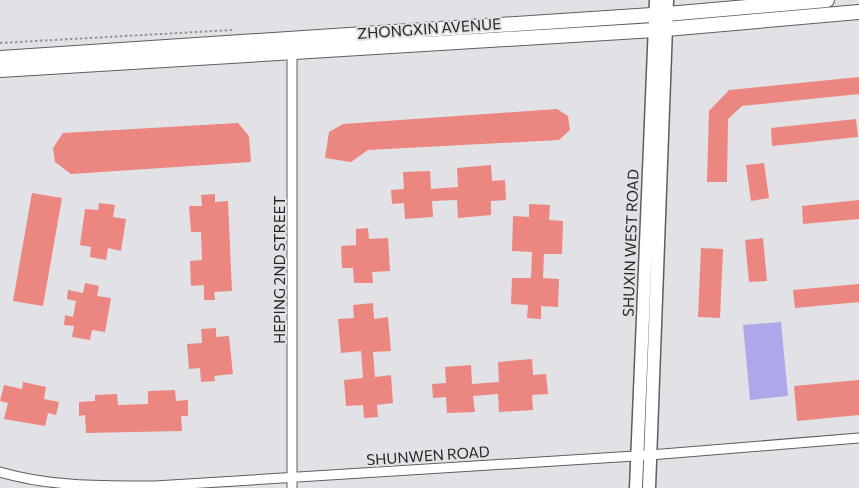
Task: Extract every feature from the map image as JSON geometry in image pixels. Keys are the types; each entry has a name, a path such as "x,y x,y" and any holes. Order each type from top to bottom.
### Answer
{"main road":[{"name":"ZHONGXIN AVENUE","path":"0,58 661,14 828,0"},
{"name":"ZHONGXIN AVENUE","path":"0,70 661,30 859,12"}],"street":[{"name":"SHUXIN WEST ROAD","path":"649,488 644,455 661,30 661,14 656,0"},
{"name":"SHUXIN WEST ROAD","path":"661,14 667,0"},
{"name":"HEPING 2ND STREET","path":"292,53 292,488"},
{"name":"SHUNWEN ROAD","path":"0,472 20,478 81,486 155,486 644,455 859,438"},
{"name":"SHUXIN WEST ROAD","path":"636,488 644,455"}],"shaded area":[{"path":"781,322 788,396 750,400 743,325"}],"building":[{"path":"859,77 859,94 742,106 728,119 727,182 707,182 709,111 729,90"},
{"path":"557,109 568,116 570,130 559,140 368,150 351,162 325,158 329,132 343,124"},
{"path":"856,119 858,137 772,146 771,128"},
{"path":"238,123 249,136 251,162 71,174 55,162 53,148 63,133"},
{"path":"764,163 769,198 751,201 746,165"},
{"path":"491,165 492,181 505,180 506,200 491,201 491,215 458,218 457,200 432,201 433,217 405,219 404,203 392,204 391,190 404,189 403,172 430,171 431,189 458,187 457,168"},
{"path":"32,193 62,198 43,306 13,301"},
{"path":"215,194 215,202 228,201 232,291 214,292 215,300 204,300 204,285 191,286 190,261 202,260 201,232 191,232 189,206 202,206 201,195"},
{"path":"859,200 859,219 803,224 802,206"},
{"path":"99,203 115,205 113,217 126,219 121,251 108,248 106,260 90,257 91,247 80,245 85,209 98,210"},
{"path":"529,204 550,205 549,220 563,221 562,254 544,254 543,278 559,279 558,307 541,306 541,319 527,318 528,305 511,304 512,278 531,278 532,252 512,251 513,216 529,217"},
{"path":"368,228 369,239 388,238 390,271 372,272 373,283 354,283 353,268 342,268 341,246 356,245 356,229"},
{"path":"763,238 767,281 749,282 745,240"},
{"path":"701,248 723,249 720,318 698,317"},
{"path":"85,283 99,286 97,296 111,298 105,332 92,330 90,340 72,337 74,326 64,325 65,315 73,317 76,301 67,299 68,290 83,293"},
{"path":"859,284 859,302 795,308 793,290"},
{"path":"373,303 374,319 388,317 391,351 373,352 375,377 391,375 393,403 377,405 378,417 364,418 363,405 346,406 344,380 363,378 361,351 341,353 338,319 354,318 353,305"},
{"path":"216,328 216,337 229,336 233,374 214,376 215,381 201,382 200,368 189,369 187,344 202,343 201,329"},
{"path":"532,359 533,375 546,374 548,394 532,395 533,410 499,412 498,394 473,396 475,412 447,413 446,397 433,398 432,384 446,383 445,367 471,365 472,384 499,382 498,362"},
{"path":"859,380 859,415 797,421 794,386"},
{"path":"23,382 46,387 44,399 59,402 56,415 48,413 45,426 4,419 8,403 0,401 4,385 22,389"},
{"path":"175,390 176,401 188,400 188,416 181,416 182,431 86,433 85,415 79,416 79,402 95,401 95,395 117,394 118,405 148,404 148,391"}]}
